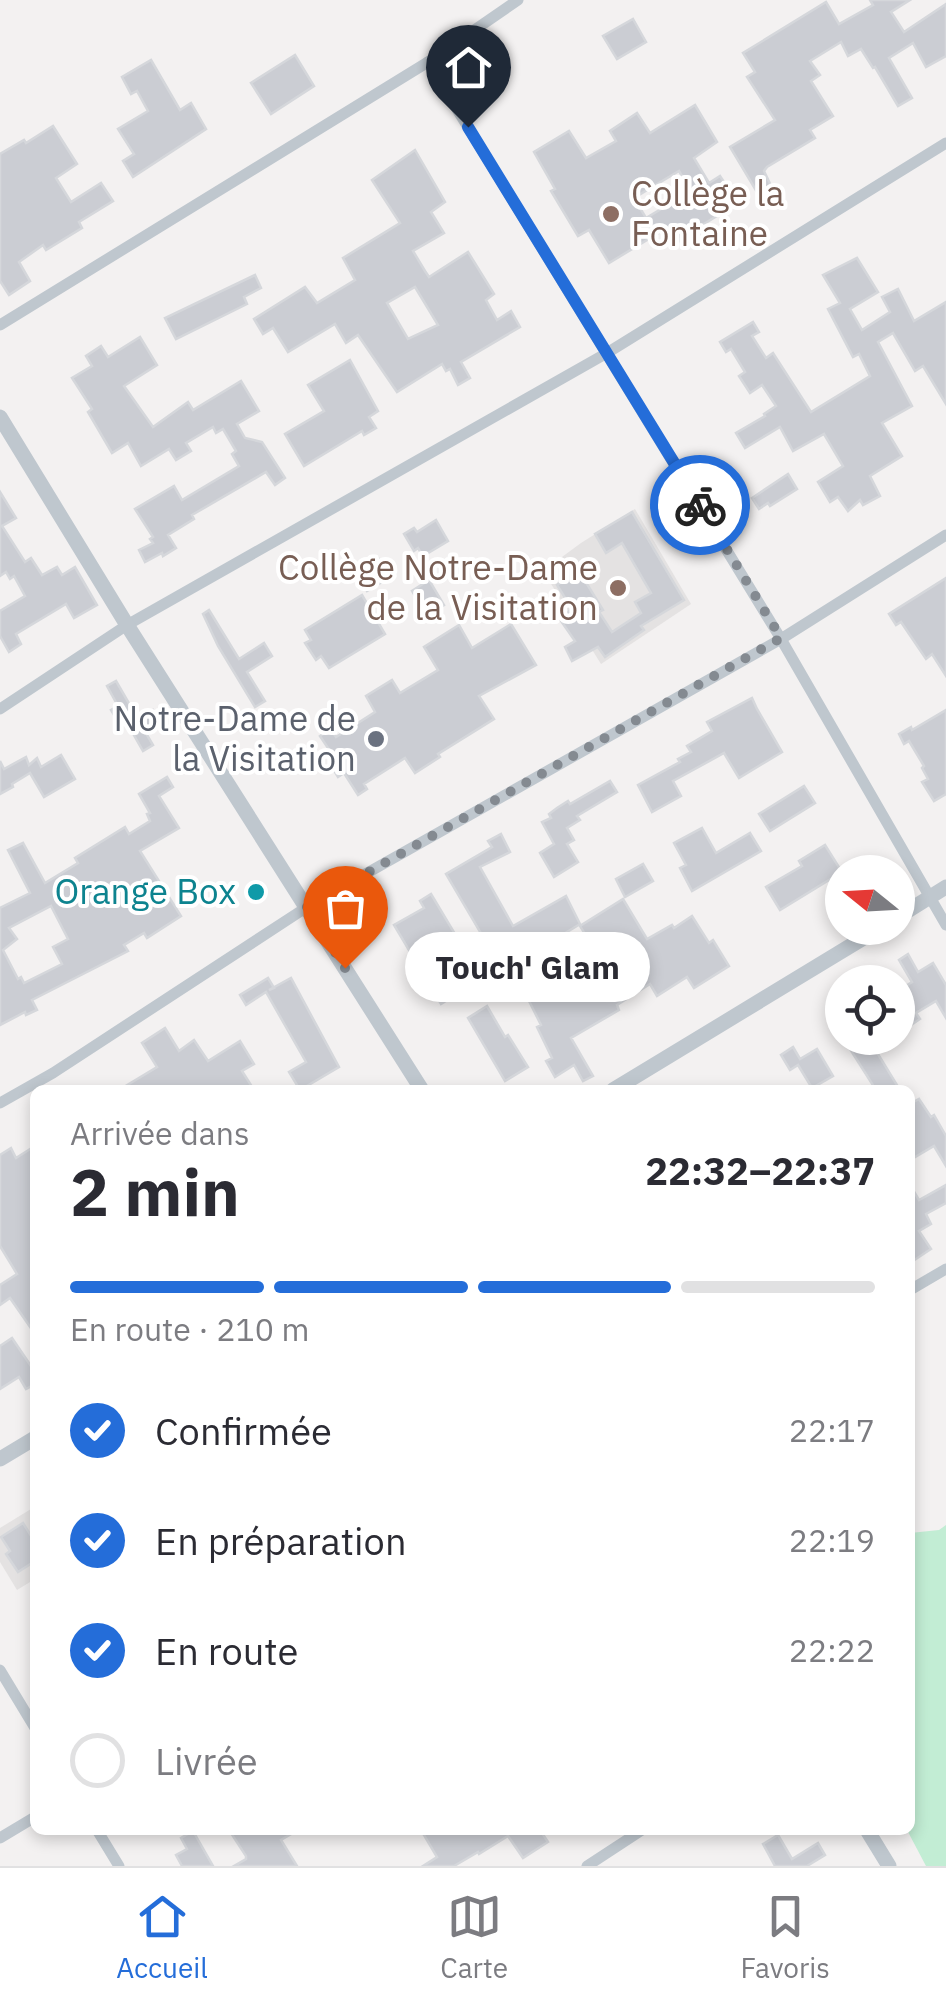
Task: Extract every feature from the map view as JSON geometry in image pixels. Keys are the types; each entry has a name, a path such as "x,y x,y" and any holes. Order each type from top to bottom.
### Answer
{"street":[{"path":"0,325 428,62 518,0"},
{"path":"428,62 781,638 946,925"},
{"path":"0,709 127,625 607,353 946,143"},
{"path":"0,416 127,625 419,1085"},
{"path":"31,1085 307,907 781,638 946,535"},
{"path":"915,907 946,887"},
{"path":"621,1085 852,945"},
{"path":"0,1103 30,1085"},
{"path":"915,1287 946,1269"},
{"path":"0,1460 30,1441"},
{"path":"0,1670 30,1720"},
{"path":"0,1838 30,1820"},
{"path":"100,1835 119,1866"},
{"path":"588,1866 634,1835"},
{"path":"870,1835 889,1866"}],"shaded area":[{"name":"Collège Notre-Dame de la Visitation","path":"635,509 691,604 601,664 543,571"},
{"path":"30,1510 30,1582 17,1590 0,1562 0,1528"}],"green space":[{"path":"946,1525 946,1866 926,1866 910,1835 915,1835 915,1532 939,1530"}],"building":[{"path":"870,0 910,0 891,12 904,32 946,4 946,56 926,67 913,43 889,58 912,98 898,106 861,49 848,56 841,42 810,61 820,75 811,81 833,116 810,130 815,138 767,167 764,171 773,190 760,197 730,147 775,120 747,77 755,72 743,53 826,2 839,24 873,5"},
{"path":"633,19 646,42 617,59 603,36"},
{"path":"295,55 314,86 271,114 251,83"},
{"path":"151,60 180,110 191,103 206,129 133,177 123,161 134,154 118,129 148,111 137,91 131,94 122,77"},
{"path":"695,105 717,142 694,158 709,183 720,176 730,191 713,201 720,214 691,232 696,241 684,248 667,228 609,263 589,230 578,236 551,191 555,189 534,152 569,131 586,158 616,141 610,131 637,113 650,133","holes":["679,171 691,191 646,218 634,198"]},
{"path":"53,126 77,164 56,178 71,202 101,183 113,201 79,222 82,228 46,250 43,245 19,262 30,281 9,295 0,281 0,154"},
{"path":"415,150 445,202 431,212 444,233 413,251 429,277 468,252 494,294 486,300 497,320 511,311 520,327 461,362 470,378 458,385 450,369 446,371 442,364 397,392 358,335 346,343 335,324 288,352 273,328 263,334 254,319 305,287 317,303 355,280 343,258 400,223 372,180","holes":["415,287 438,325 408,339 387,303"]},
{"path":"857,258 878,292 850,309 862,330 890,312 882,297 898,289 914,321 946,302 946,404 923,366 915,371 893,333 878,342 912,406 882,423 902,456 870,476 880,496 863,505 860,500 848,511 838,497 830,502 818,482 843,466 824,434 793,451 780,427 745,448 736,433 776,406 762,385 750,393 739,376 745,372 731,349 726,352 720,342 753,322 759,332 752,336 766,358 773,353 811,412 870,376 859,354 853,357 828,309 840,303 823,275"},
{"path":"255,275 261,288 244,297 247,304 176,339 165,318"},
{"path":"140,337 157,365 124,386 153,427 188,402 193,410 241,381 259,411 237,424 245,438 262,442 285,478 275,485 266,472 192,515 194,519 168,535 176,548 145,562 139,550 153,543 153,537 135,509 174,486 182,500 239,466 232,454 236,451 223,429 216,433 213,427 186,443 191,451 176,460 169,449 141,466 128,443 112,453 88,412 92,409 72,378 92,366 86,356 101,346 108,357"},
{"path":"350,360 378,411 369,417 376,428 364,435 362,431 304,466 285,434 324,411 308,385"},
{"path":"788,474 797,489 759,509 752,498"},
{"path":"0,492 16,518 2,526 25,562 31,558 42,575 57,567 62,575 75,567 97,605 74,618 66,604 16,634 21,644 9,652 0,636 0,611 25,596 14,576 10,579 6,572 0,576"},
{"path":"632,512 684,600 641,626 644,630 605,657 598,647 572,661 565,647 575,641 559,618 572,609 557,585 579,571 612,632 641,613 635,602 651,593 622,543 606,553 595,534"},
{"path":"436,520 448,541 423,556 418,548 414,551 404,534 414,528 417,532"},
{"path":"378,558 390,577 367,591 356,572"},
{"path":"946,578 946,676 932,654 926,659 901,622 896,625 889,614"},
{"path":"429,580 444,605 427,616 412,591"},
{"path":"362,595 385,634 329,668 321,656 316,660 305,643 311,640 305,630"},
{"path":"209,610 239,659 264,643 272,656 247,672 265,701 255,707 218,646 203,614"},
{"path":"511,624 536,665 479,696 494,719 415,773 405,758 364,784 367,789 358,795 344,773 338,777 330,764 336,760 320,736 331,729 336,737 375,712 366,696 392,680 400,693 438,670 424,647 459,625 472,648"},
{"path":"116,681 138,719 153,710 162,725 147,735 153,745 143,751 123,716 117,720 111,710 118,706 107,686"},
{"path":"752,698 782,752 739,778 724,753 673,781 681,796 652,812 638,785 691,752 687,746 712,731 707,722"},
{"path":"946,710 946,794 934,801 922,782 928,779 924,766 909,741 904,744 899,734"},
{"path":"61,755 75,779 44,797 30,773 0,794 0,761 4,769 26,757 29,765 37,758 41,767"},
{"path":"167,777 173,787 159,796 179,828 140,851 181,916 147,938 144,933 124,945 128,951 32,1000 37,1010 0,1025 0,908 30,893 8,850 23,843 45,883 78,863 75,858 125,827 129,834 150,821 150,813 139,794","holes":["51,906 68,939 53,947 62,964 24,983 3,950 17,939 9,928"]},
{"path":"610,781 617,792 577,816 580,820 567,828 574,840 567,844 578,862 554,877 540,853 554,844 542,822 568,801 570,804"},
{"path":"804,786 815,803 770,831 759,814"},
{"path":"702,828 716,853 750,833 761,851 692,891 680,868 686,865 674,843"},
{"path":"501,834 510,852 480,867 513,926 566,896 580,924 554,940 581,982 605,967 580,926 623,899 647,939 692,916 729,966 694,988 687,977 657,996 650,984 617,1005 619,1010 571,1038 593,1076 583,1081 574,1065 555,1077 546,1061 552,1058 537,1027 541,1025 523,989 520,992 504,969 484,981 464,947 482,935 446,874 492,847 488,841"},
{"path":"825,845 831,855 825,855 825,882 780,910 766,887 802,866 799,861"},
{"path":"643,864 653,881 625,897 616,879"},
{"path":"431,894 455,934 436,945 463,990 441,1004 394,925 424,908 420,901"},
{"path":"908,954 914,965 902,965 899,960"},
{"path":"933,963 946,985 946,1018 936,1001 916,1013 920,1019 915,1022 915,967 918,972"},
{"path":"268,978 274,987 291,978 339,1067 308,1085 297,1085 289,1072 306,1062 266,992 246,1005 240,995"},
{"path":"487,1006 528,1067 505,1081 468,1018"},
{"path":"165,1028 179,1051 194,1040 208,1061 240,1041 254,1064 242,1071 251,1085 127,1085 157,1067 142,1043"},
{"path":"793,1047 800,1059 817,1049 833,1076 810,1085 798,1065 790,1070 781,1055"},
{"path":"854,1055 879,1055 897,1085 873,1085"},
{"path":"919,1099 931,1117 934,1115 946,1136 946,1166 934,1146 915,1157 915,1101"},
{"path":"11,1148 16,1158 30,1149 30,1327 10,1298 0,1305 0,1285 17,1274 0,1246 0,1155"},
{"path":"946,1185 946,1203 926,1214 931,1224 919,1231 931,1249 915,1260 915,1193 919,1200"},
{"path":"12,1338 30,1365 30,1387 26,1389 19,1377 0,1389 0,1346"},
{"path":"23,1523 30,1534 30,1564 18,1572 1,1537"},
{"path":"195,1835 213,1866 182,1866 176,1855 187,1849 181,1838"},
{"path":"232,1835 290,1835 281,1840 297,1866 234,1866 246,1856"},
{"path":"424,1835 543,1835 548,1842 523,1858 508,1836 454,1866 423,1866 437,1857"},
{"path":"778,1835 792,1859 818,1843 825,1855 807,1866 775,1866 763,1844"}],"way so far":[{"path":"345,968 307,907 781,638 700,505"}],"place":[{"name":"Collège la Fontaine","path":"611,214"},
{"name":"Collège Notre-Dame de la Visitation","path":"618,588"},
{"name":"Notre-Dame de la Visitation","path":"376,739"},
{"name":"Orange Box","path":"256,892"},
{"name":"Touch' Glam","path":"345,968"}],"route":[{"path":"468,127 700,505"}]}
